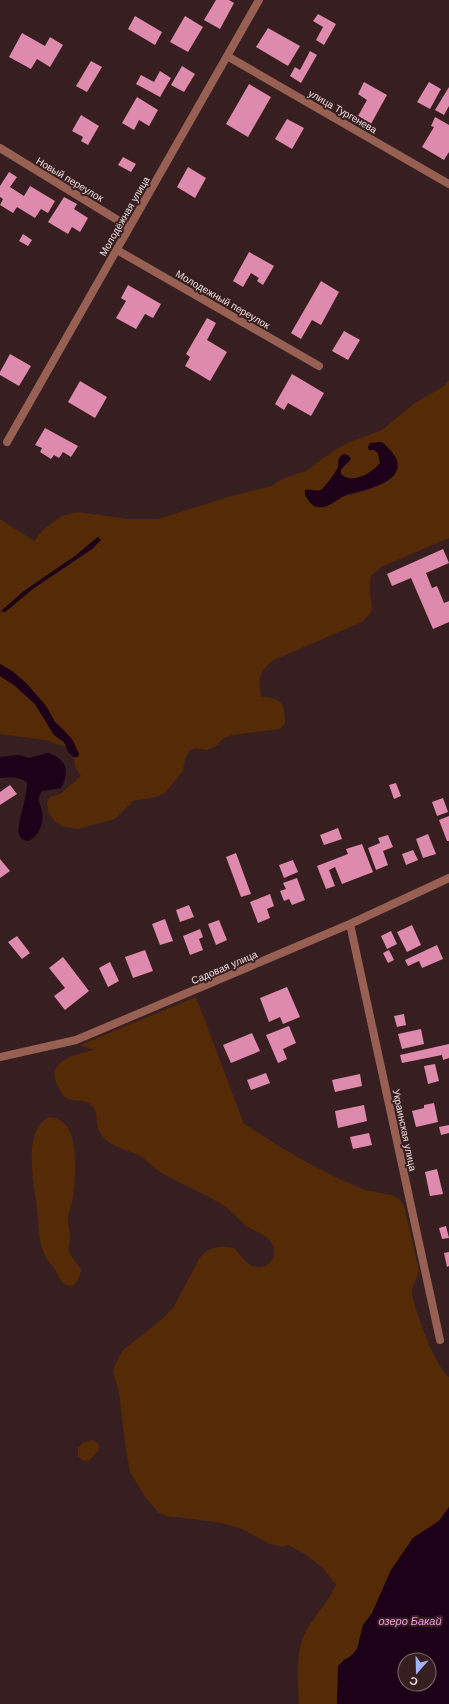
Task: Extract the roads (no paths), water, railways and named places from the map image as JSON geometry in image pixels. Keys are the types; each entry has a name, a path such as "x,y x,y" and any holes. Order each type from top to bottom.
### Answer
{"street":[{"name":"Молодёжная улица","path":"7,442 259,0"},
{"name":"улица Тургенева","path":"227,56 449,184"},
{"name":"Новый переулок","path":"0,148 129,227"},
{"name":"Молодежный переулок","path":"116,250 319,366"},
{"name":"Садовая улица","path":"0,1056 76,1040 350,924 449,878"},
{"name":"Украинская улица","path":"350,924 440,1340"}],"water":[{"path":"382,442 396,458 398,467 395,474 389,480 371,488 346,495 325,507 316,507 310,503 305,495 305,490 317,491 323,489 337,469 339,459 342,455 348,455 351,459 341,469 341,474 345,477 356,478 367,474 380,463 378,453 374,450 369,450 368,447 370,443"},
{"path":"98,537 101,540 92,549 34,588 5,612 1,611 24,591 75,556"},
{"path":"0,664 12,671 26,683 46,706 55,722 72,739 79,754 78,757 74,757 69,753 64,742 54,735 35,704 14,685 0,676"},
{"path":"48,753 63,762 66,771 64,782 61,788 42,791 39,799 42,812 40,829 32,839 28,841 24,840 20,837 19,830 27,782 11,777 0,778 0,757 19,755 29,758"},
{"name":"озеро Бакай","path":"449,1507 449,1704 337,1704 338,1666 351,1656 357,1649 363,1625 372,1613 391,1570 413,1538 439,1521"}]}
